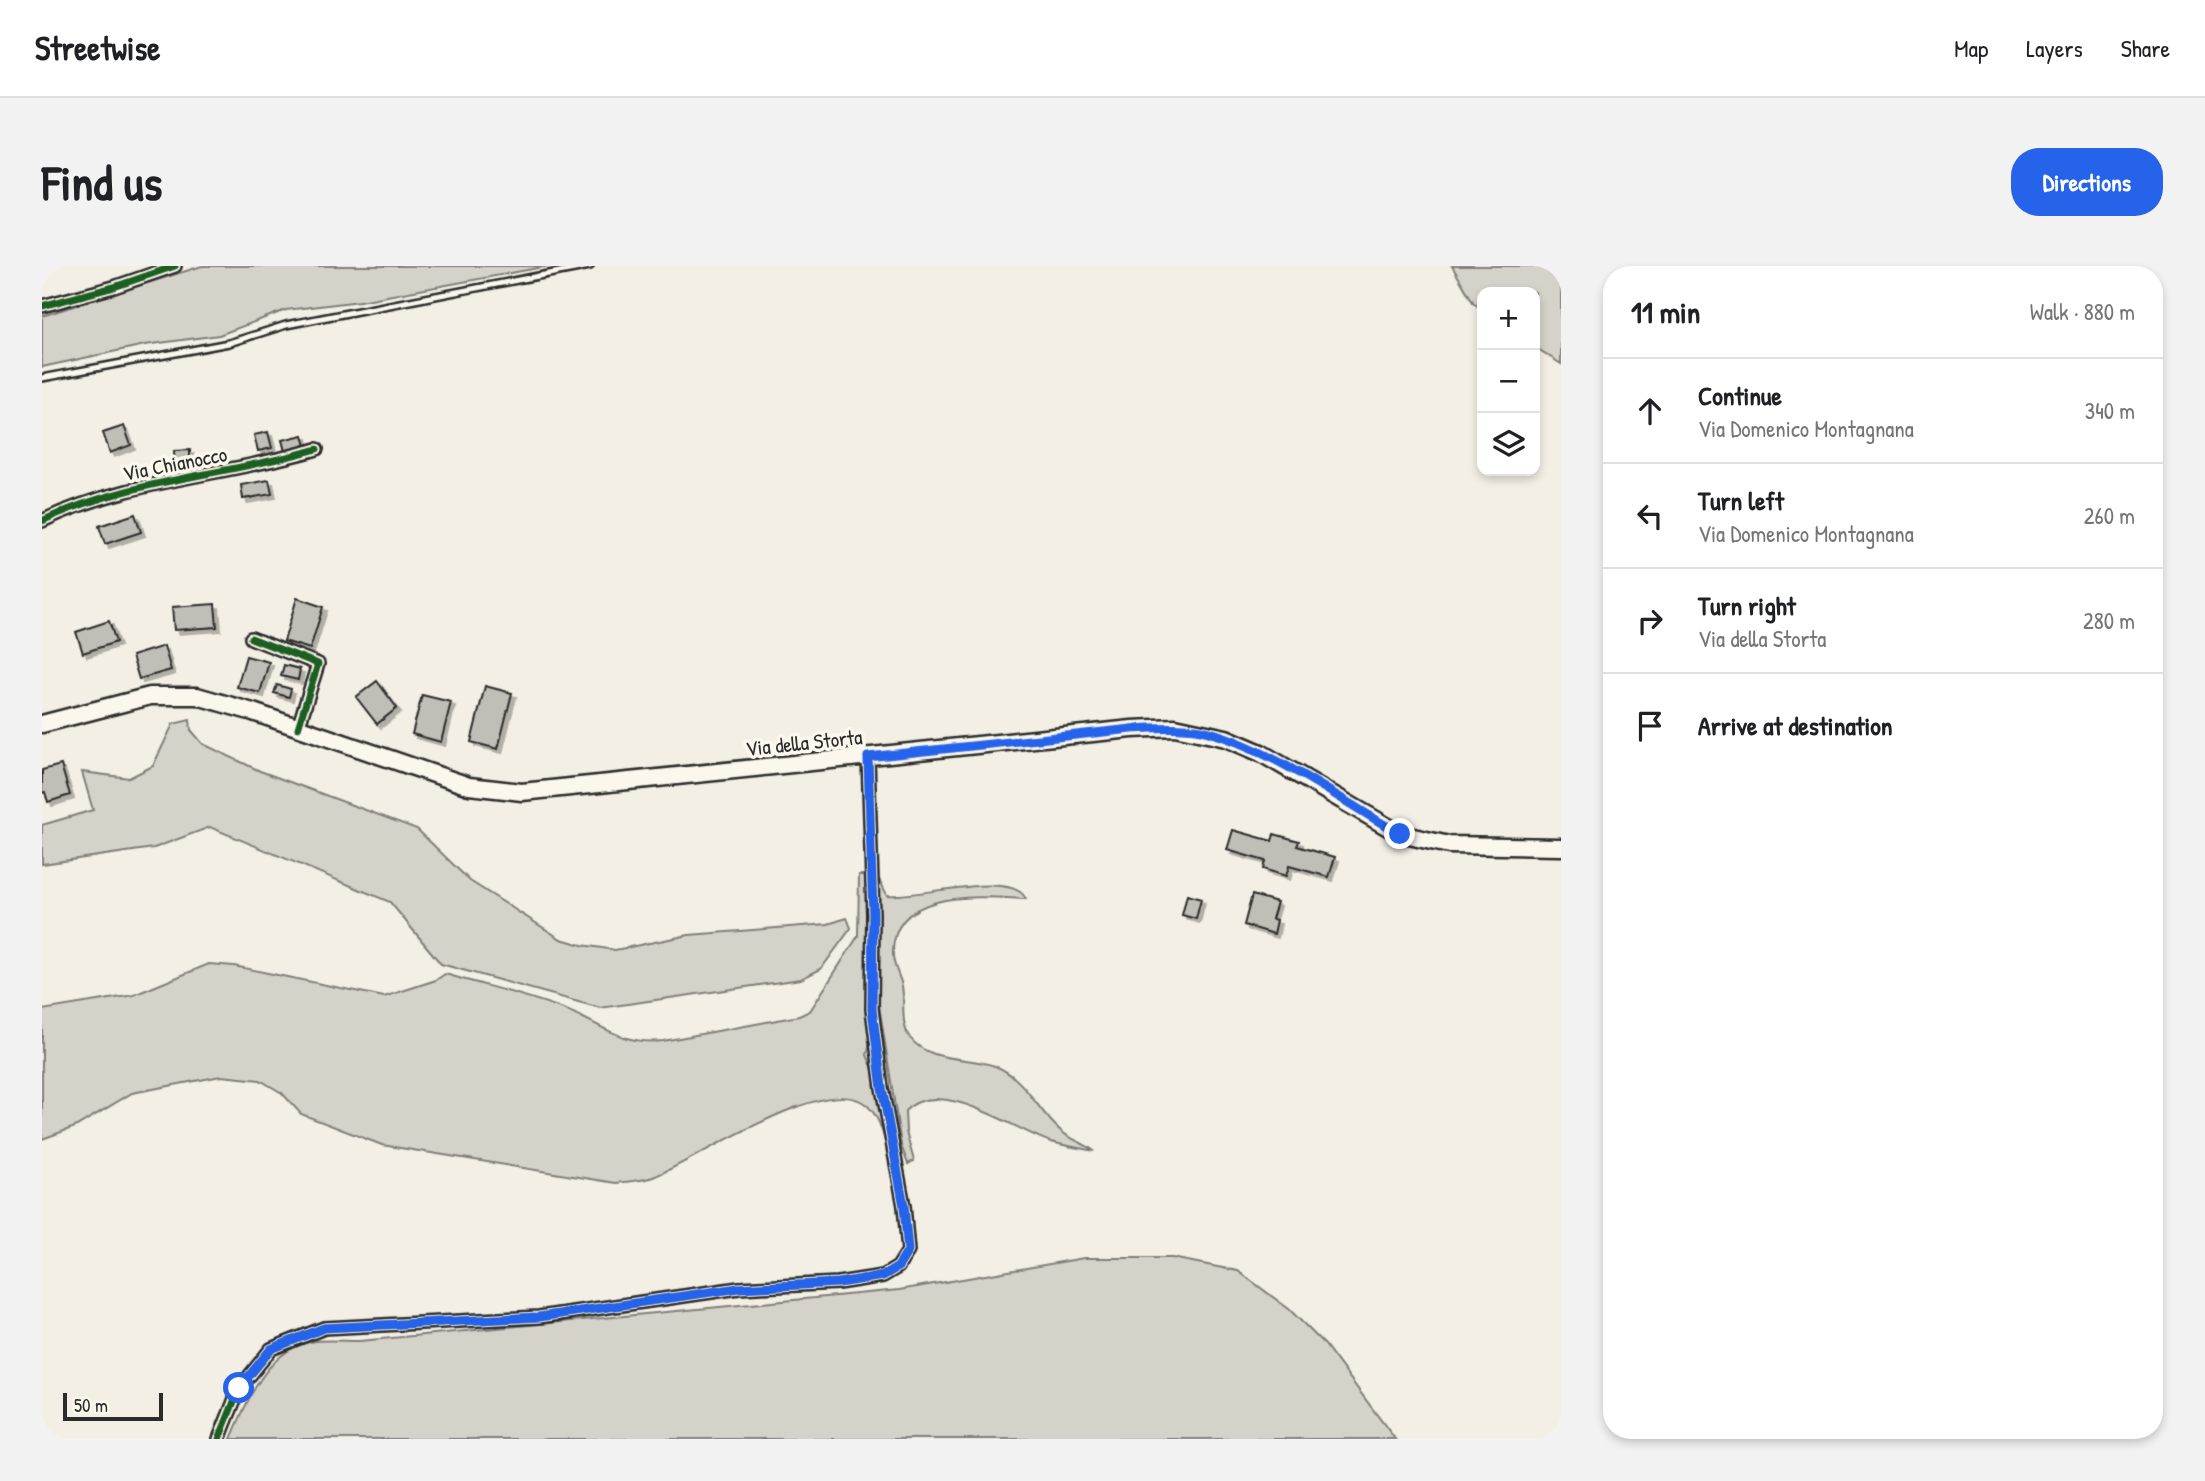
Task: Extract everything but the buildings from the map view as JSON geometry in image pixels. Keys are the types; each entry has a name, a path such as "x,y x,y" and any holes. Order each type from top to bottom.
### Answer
{"main road":[{"name":"Via della Storta","path":"42,724 133,700 174,695 197,696 231,705 469,786 505,792 539,792 1132,729 1175,727 1200,730 1261,753 1400,834 1449,845 1561,847"}],"street":[{"path":"42,306 114,287 175,266"},
{"name":"Via Chianocco","path":"42,521 130,488 234,470 317,449"},
{"path":"251,638 318,664 298,728"},
{"path":"219,1439 239,1388 271,1349 324,1328 539,1317 739,1288 838,1283 883,1276 898,1267 908,1251 904,1206 882,1088 872,1009 873,914 868,757"}],"lane":[{"path":"42,378 229,343 286,325 590,266"}],"shaded area":[{"path":"202,266 549,266 360,301 286,310 219,335 145,345 42,367 42,316"},
{"path":"1452,266 1561,266 1561,364 1540,350 1540,287 1477,287 1477,306"},
{"path":"190,720 191,730 203,744 260,771 417,829 470,881 561,939 615,950 689,935 828,924 847,918 851,928 821,969 801,979 600,1008 441,964 390,902 210,827 154,848 42,864 42,825 93,810 82,772 129,778 153,766 173,724"},
{"path":"859,875 866,875 867,888 866,974 871,1035 867,1055 876,1076 890,1142 886,1145 876,1117 864,1103 845,1097 820,1100 760,1123 653,1177 616,1183 382,1145 301,1114 282,1093 260,1080 221,1076 132,1093 75,1127 42,1139 42,1010 134,995 209,964 234,966 384,997 436,980 445,974 566,1010 623,1037 663,1041 799,1016 810,1011 858,936"},
{"path":"879,879 887,895 962,887 1003,886 1017,890 1026,899 986,897 942,901 923,907 907,917 896,933 893,955 902,986 905,1026 910,1038 928,1052 984,1063 1006,1071 1023,1087 1053,1124 1094,1151 1051,1142 977,1108 937,1099 920,1102 905,1111 906,1132 914,1161 908,1164 901,1145 876,986"},
{"path":"1084,1258 1172,1258 1238,1271 1289,1309 1325,1345 1395,1439 231,1439 252,1393 272,1364 299,1345 316,1341 360,1341 899,1290"}],"cycle path":[{"path":"42,306 114,287 175,266"},
{"path":"42,521 75,507 143,487 317,449"},
{"path":"251,638 318,664 298,728"},
{"path":"219,1439 239,1389 271,1349 324,1328 539,1317 739,1288 838,1283 883,1276 898,1267 908,1251 904,1206 882,1088 872,1009 873,914 868,757"}],"route":[{"path":"239,1388 271,1349 324,1328 539,1317 739,1288 838,1283 883,1276 898,1267 908,1251 904,1206 882,1088 872,1009 873,914 868,757 1132,729 1175,727 1200,730 1261,753 1400,834"}]}
